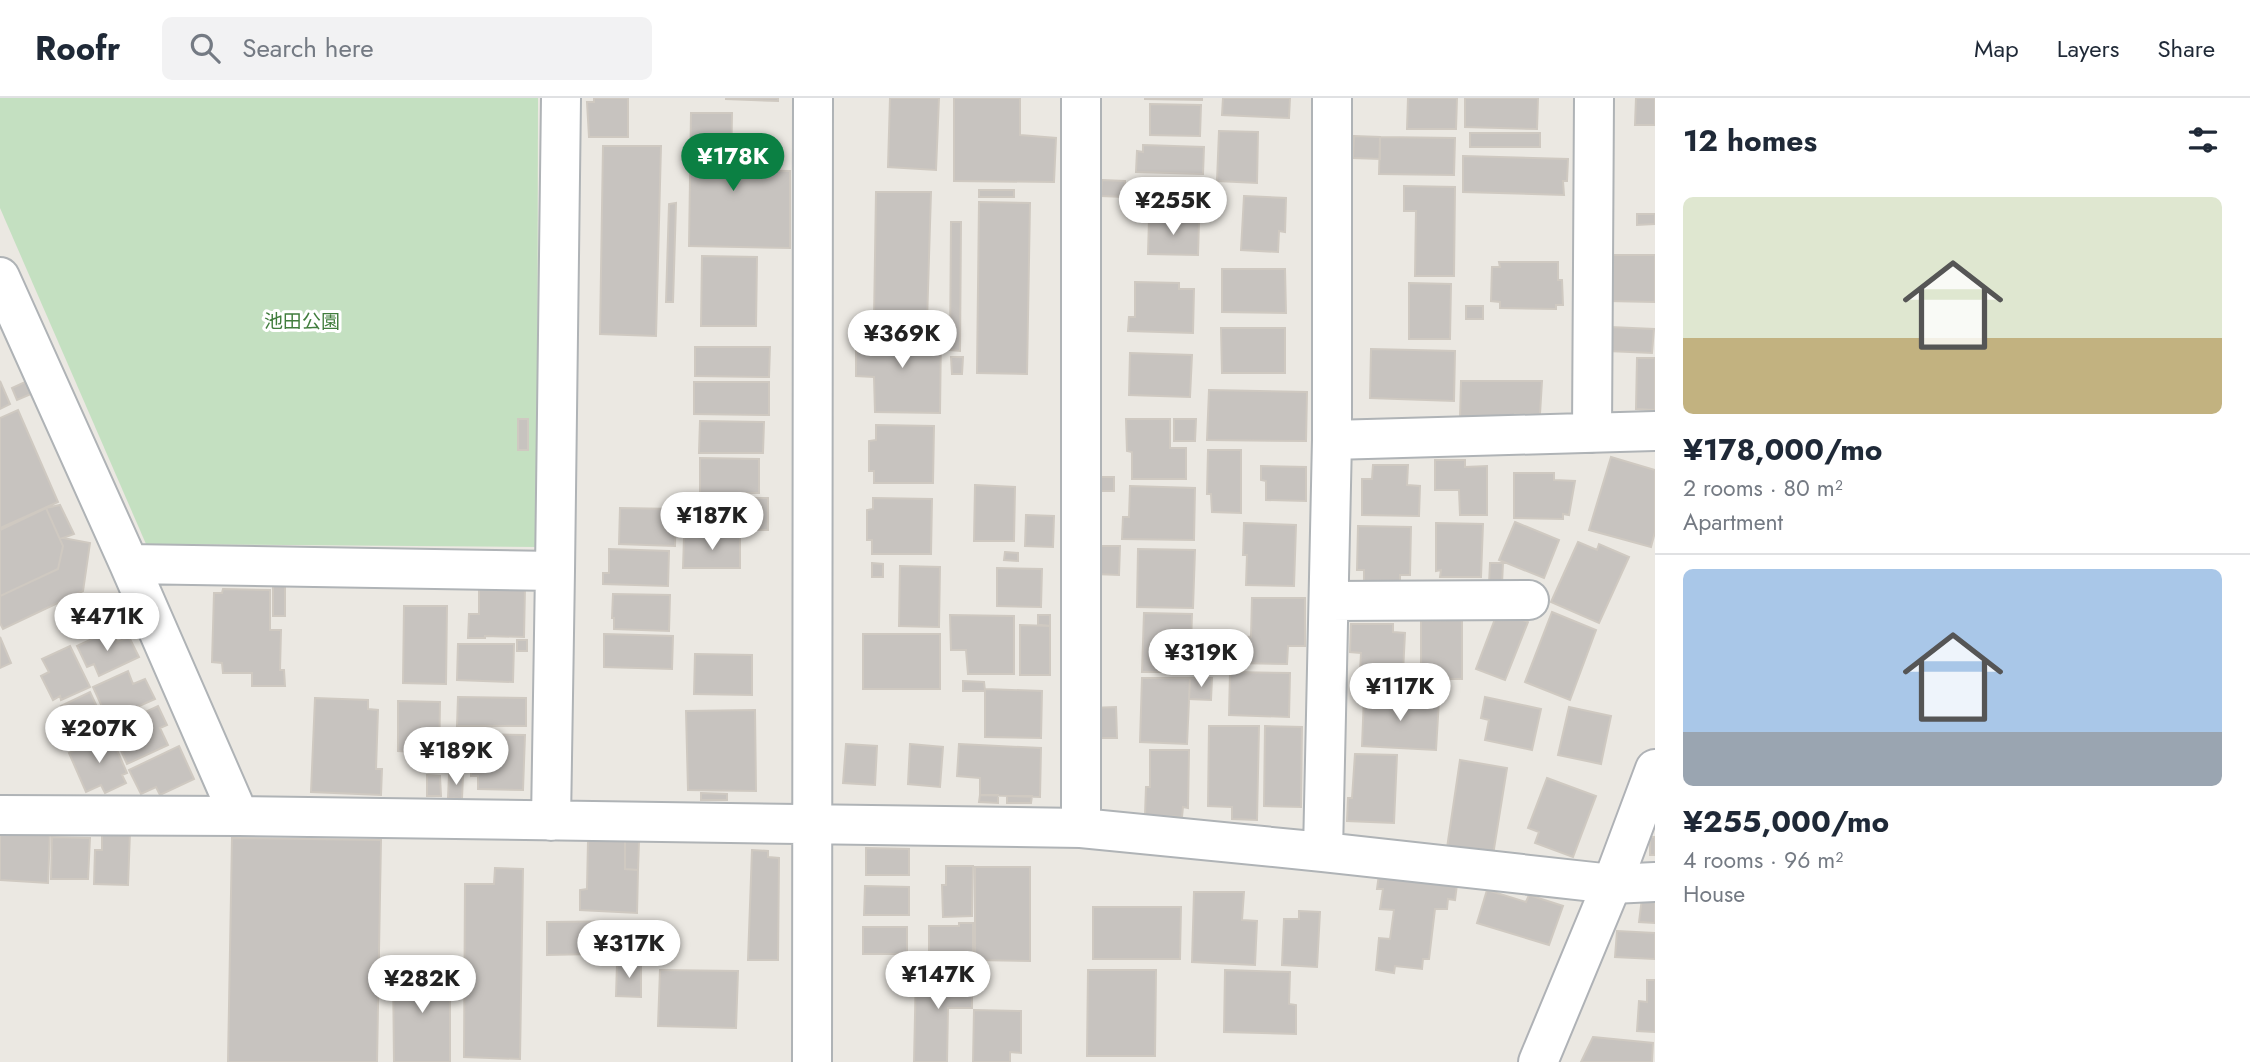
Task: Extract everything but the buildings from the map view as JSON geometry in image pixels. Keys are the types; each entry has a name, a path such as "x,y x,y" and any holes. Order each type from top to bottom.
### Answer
{"street":[{"path":"551,821 561,98"},
{"path":"812,1062 813,98"},
{"path":"1081,98 1081,828"},
{"path":"1323,852 1332,440 1332,98"},
{"path":"1592,433 1594,98"},
{"path":"0,277 239,816"},
{"path":"1332,440 1655,430"},
{"path":"129,564 555,571"},
{"path":"1329,601 1529,600"},
{"path":"1538,1062 1612,884 1655,769"},
{"path":"0,815 1081,828 1612,884 1655,882"}],"green space":[{"name":"池田公園","path":"0,98 538,98 537,547 146,544 0,208"}]}
